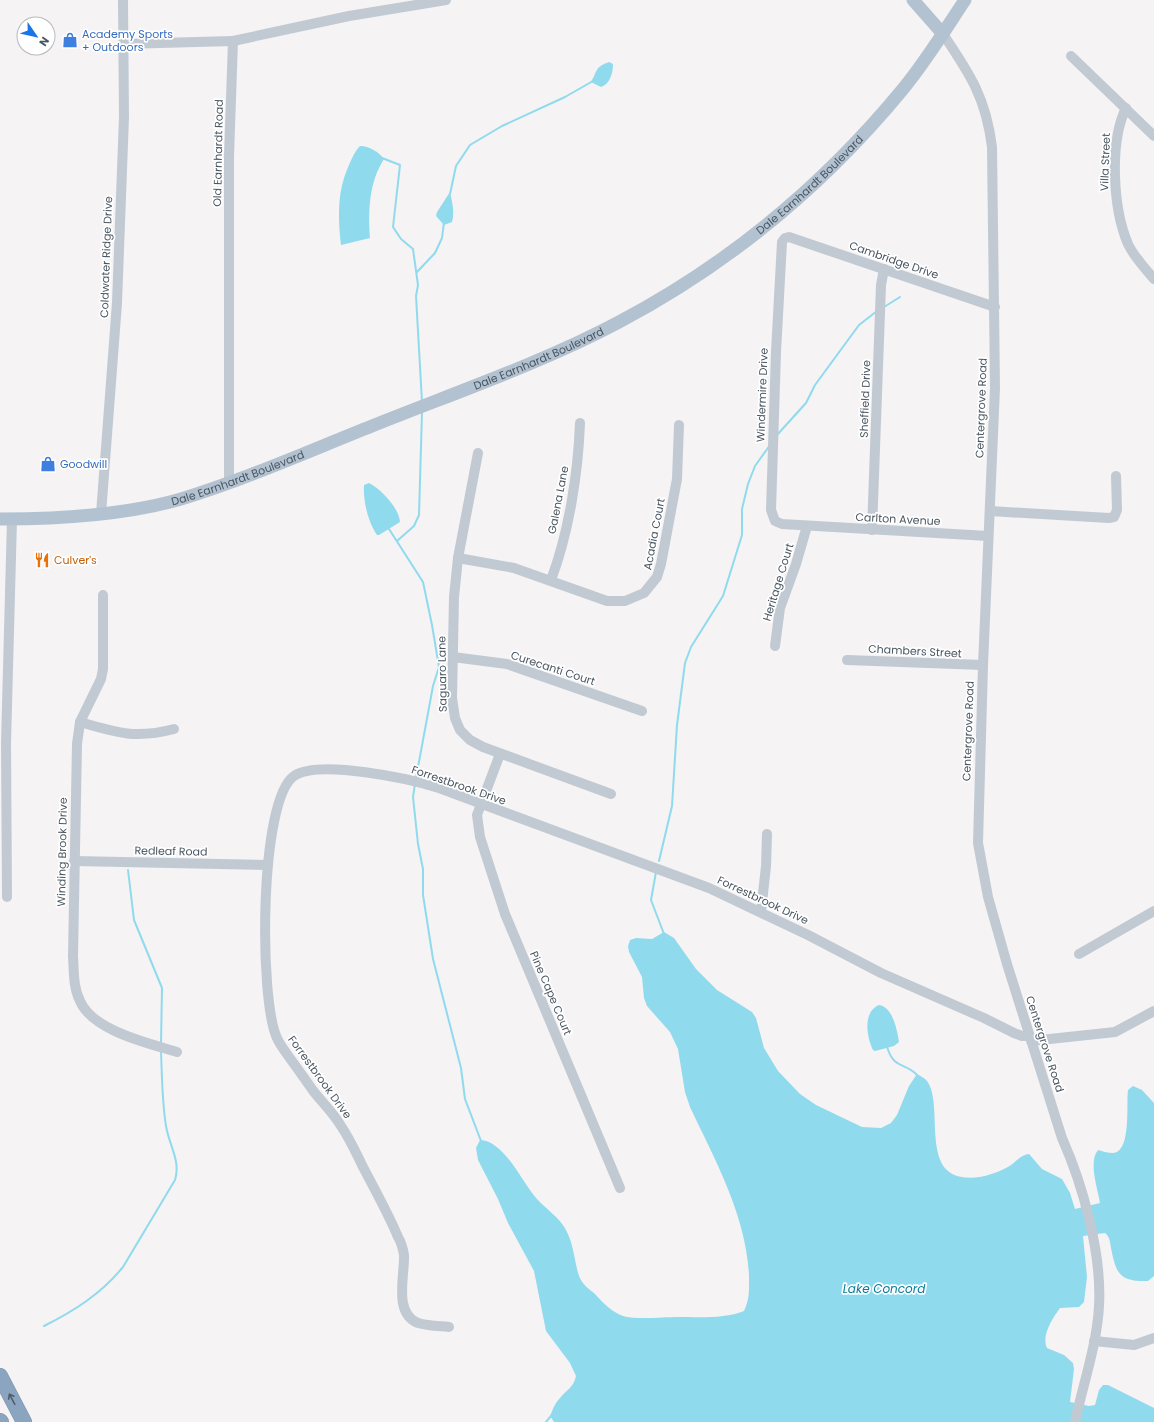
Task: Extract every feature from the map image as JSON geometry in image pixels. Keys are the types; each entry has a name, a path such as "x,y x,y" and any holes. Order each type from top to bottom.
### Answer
{"highway":[{"path":"0,1376 24,1422"}],"main road":[{"path":"913,0 943,34"},
{"name":"Dale Earnhardt Boulevard","path":"6,519 101,514 178,500 229,482 558,351 617,324 667,296 716,265 768,225 812,186 852,146 904,87 943,34 965,0"}],"street":[{"name":"Coldwater Ridge Drive","path":"101,514 117,296 124,117 123,0"},
{"path":"123,44 233,41 345,17 446,0"},
{"name":"Centergrove Road","path":"943,34 963,64 981,96 990,123 992,147 995,388 983,665 978,843 988,897 1062,1138 1070,1157 1090,1224 1097,1256 1099,1307 1094,1341 1075,1422"},
{"name":"Old Earnhardt Road","path":"229,482 229,156 233,41"},
{"path":"1071,56 1154,136"},
{"name":"Villa Street","path":"1126,108 1119,125 1117,145 1115,172 1118,215 1133,253 1154,279"},
{"name":"Cambridge Drive","path":"785,238 789,237 995,307"},
{"name":"Windermire Drive","path":"785,238 780,248 771,510 775,521 782,524 807,526"},
{"name":"Sheffield Drive","path":"872,530 881,286 884,270"},
{"name":"Galena Lane","path":"552,580 560,558 578,460 580,423"},
{"name":"Acadia Court","path":"458,558 514,568 552,580 607,601 625,601 644,593 657,577 677,479 679,425"},
{"name":"Saguaro Lane","path":"478,453 458,558 454,597 452,698 455,718 460,730 470,740 500,754 611,794"},
{"path":"990,511 1109,518 1114,517 1118,510 1116,476"},
{"path":"6,519 9,577 6,743 7,896"},
{"name":"Carlton Avenue","path":"807,526 988,536"},
{"name":"Heritage Court","path":"774,646 780,608 792,579 807,526"},
{"name":"Winding Brook Drive","path":"104,595 103,669 101,678 80,722 77,744 75,779 73,956 75,986 80,1003 89,1014 101,1024 129,1036 177,1052"},
{"name":"Curecanti Court","path":"454,657 507,664 642,710"},
{"name":"Chambers Street","path":"847,660 983,665"},
{"path":"80,722 125,734 160,733 174,729"},
{"name":"Pine Cape Court","path":"500,754 480,804 477,815 478,825 495,886 620,1188"},
{"name":"Forrestbrook Drive","path":"449,1327 420,1324 410,1317 402,1298 404,1255 398,1235 342,1126 281,1047 273,1029 265,977 264,951 268,865 279,803 285,787 292,777 302,772 326,770 399,777 439,788 568,837 666,871 761,912 881,973 984,1018 1014,1033 1031,1039 1115,1032 1154,1011"},
{"path":"761,912 766,866 767,834"},
{"name":"Redleaf Road","path":"74,861 268,865"},
{"path":"1080,954 1154,911"},
{"path":"1094,1341 1134,1345 1154,1338"}],"water":[{"path":"609,62 613,64 613,67 609,81 601,87 591,82 599,67"},
{"path":"360,146 374,150 384,159 372,187 369,218 370,238 341,245 339,224 340,194 351,160"},
{"path":"450,192 453,207 453,218 452,222 444,225 436,216"},
{"path":"369,483 379,490 393,505 400,522 379,535 377,535 371,524 365,504 364,485"},
{"name":"Lake Concord","path":"664,932 674,938 696,969 717,990 752,1012 756,1018 764,1048 778,1071 800,1094 816,1105 862,1127 881,1128 891,1123 897,1115 909,1086 917,1074 925,1079 932,1091 937,1150 942,1163 949,1172 962,1177 975,1178 1001,1171 1029,1154 1042,1169 1062,1179 1070,1193 1075,1209 1100,1203 1094,1168 1095,1155 1098,1150 1113,1153 1119,1150 1126,1136 1128,1090 1133,1086 1142,1090 1154,1103 1154,1276 1148,1281 1138,1281 1125,1278 1117,1270 1110,1240 1105,1233 1083,1236 1087,1277 1084,1302 1079,1307 1060,1308 1047,1332 1046,1343 1047,1348 1064,1355 1073,1363 1074,1369 1070,1402 1089,1406 1095,1405 1099,1390 1103,1385 1108,1385 1154,1408 1154,1422 554,1422 550,1416 554,1406 572,1386 576,1376 570,1363 546,1331 534,1271 508,1223 498,1199 478,1160 476,1148 480,1140 489,1142 505,1155 531,1192 560,1221 571,1241 580,1279 615,1312 623,1316 635,1318 703,1317 737,1314 744,1311 749,1294 747,1253 736,1209 719,1168 690,1107 685,1092 678,1049 670,1032 647,1006 644,998 642,977 629,952 628,946 630,940 636,938 652,939"},
{"path":"879,1005 888,1010 891,1014 894,1020 899,1042 894,1046 875,1051 873,1050 869,1039 867,1026 870,1013"}],"waterway":[{"path":"450,194 456,166 470,145 502,126 565,97 593,81"},
{"path":"382,158 400,165 393,227 401,239 413,249 418,285 416,296 422,402"},
{"path":"417,272 435,253 442,238 444,222"},
{"path":"884,307 900,297"},
{"path":"777,435 806,403 815,385 859,325 877,311"},
{"path":"397,541 414,526 419,515 422,412"},
{"path":"659,861 672,806 677,725 685,663 691,647 723,596 742,535 742,509 748,484 755,466 770,445"},
{"path":"389,529 423,582 439,667 433,686 416,778"},
{"path":"415,784 413,797 418,844 423,869 423,895 433,959 461,1068 465,1099 481,1141"},
{"path":"128,870 134,920 162,988 161,1044"},
{"path":"656,872 651,900 664,934"},
{"path":"887,1047 893,1060 917,1075"},
{"path":"44,1326 86,1301 115,1277 123,1267 175,1180 177,1166 167,1133 162,1088 161,1051"},
{"path":"546,1422 551,1416"}],"place":[{"name":"Academy Sports + Outdoors","path":"70,40"},
{"name":"Goodwill","path":"48,464"},
{"name":"Culver's","path":"42,560"}]}
